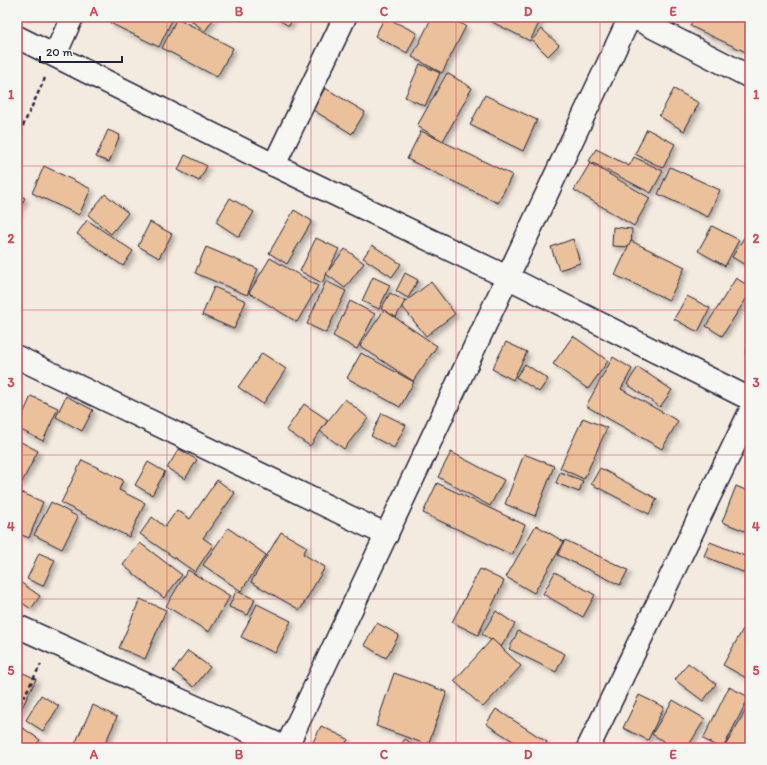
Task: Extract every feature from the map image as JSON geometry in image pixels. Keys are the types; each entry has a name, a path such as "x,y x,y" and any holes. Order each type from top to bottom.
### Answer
{"street":[{"path":"55,55 72,17"},
{"path":"274,165 345,17"},
{"path":"17,626 286,748 509,278 630,17"},
{"path":"633,17 750,77"},
{"path":"17,37 274,165 509,278 750,399"},
{"path":"17,357 387,535"},
{"path":"588,748 750,412"}],"path":[{"path":"17,139 55,55"},
{"path":"17,710 53,643"}],"building":[{"path":"113,17 173,18 159,47 110,23"},
{"path":"186,17 215,17 205,31"},
{"path":"273,17 293,17 289,26"},
{"path":"385,17 417,33 407,53 375,36"},
{"path":"432,17 447,17 466,26 442,73 412,57"},
{"path":"487,17 542,17 530,41 486,19"},
{"path":"694,17 741,17 750,21 750,54 690,26"},
{"path":"177,18 233,48 217,77 162,48"},
{"path":"542,29 559,45 548,56 532,40"},
{"path":"420,64 440,73 425,106 405,97"},
{"path":"447,73 472,88 443,141 417,126"},
{"path":"325,88 365,112 352,134 313,110"},
{"path":"674,89 699,103 684,131 659,116"},
{"path":"485,95 537,120 523,151 470,125"},
{"path":"647,129 675,144 663,168 635,154"},
{"path":"108,130 120,135 109,162 96,157"},
{"path":"421,131 512,175 498,203 407,159"},
{"path":"596,149 629,166 634,157 663,171 651,193 589,161"},
{"path":"185,155 207,166 199,181 178,170"},
{"path":"590,163 650,198 634,226 574,190"},
{"path":"44,166 91,189 79,215 32,193"},
{"path":"670,167 720,190 708,217 658,194"},
{"path":"17,194 25,198 17,213"},
{"path":"105,194 128,213 111,234 88,215"},
{"path":"230,198 254,212 239,237 216,222"},
{"path":"294,210 312,221 287,264 269,253"},
{"path":"87,220 133,251 123,266 77,234"},
{"path":"150,222 172,234 159,258 138,246"},
{"path":"712,226 739,240 725,266 698,251"},
{"path":"613,227 632,229 631,247 612,246"},
{"path":"745,236 750,239 750,268 732,257"},
{"path":"316,238 339,249 322,283 300,271"},
{"path":"573,239 580,263 559,270 551,247"},
{"path":"631,241 685,267 669,300 615,275"},
{"path":"372,245 401,264 392,277 363,258"},
{"path":"206,247 258,269 247,295 195,273"},
{"path":"345,249 364,263 345,288 326,274"},
{"path":"270,258 318,286 297,322 249,293"},
{"path":"405,273 418,280 408,298 396,291"},
{"path":"373,277 390,285 379,309 362,301"},
{"path":"736,278 750,287 750,293 722,336 706,326"},
{"path":"326,281 346,291 326,333 307,324"},
{"path":"431,282 455,314 426,336 401,305"},
{"path":"214,287 246,301 234,329 202,315"},
{"path":"390,293 405,301 396,317 381,309"},
{"path":"687,296 710,308 698,332 674,319"},
{"path":"350,301 375,314 357,349 333,336"},
{"path":"384,310 437,346 413,381 360,346"},
{"path":"573,336 608,361 588,389 553,364"},
{"path":"750,341 750,356 745,354"},
{"path":"506,342 527,352 513,380 492,369"},
{"path":"262,353 286,369 263,404 238,387"},
{"path":"361,353 414,382 400,407 347,378"},
{"path":"613,357 632,369 621,389 678,421 662,449 586,406"},
{"path":"525,364 548,379 539,392 516,377"},
{"path":"638,367 672,390 660,407 627,384"},
{"path":"31,396 58,408 43,441 17,428"},
{"path":"66,396 93,410 82,431 56,417"},
{"path":"345,399 368,418 344,449 320,431"},
{"path":"304,404 328,420 310,446 286,430"},
{"path":"382,413 406,425 394,448 371,436"},
{"path":"583,418 607,428 584,479 560,468"},
{"path":"17,440 38,451 21,484 17,482"},
{"path":"179,449 197,460 185,479 167,468"},
{"path":"451,452 504,480 490,506 438,477"},
{"path":"524,454 554,466 535,516 505,504"},
{"path":"82,460 123,480 119,490 145,503 129,537 61,503"},
{"path":"148,462 165,472 152,495 135,485"},
{"path":"600,468 657,499 649,514 591,484"},
{"path":"560,472 583,481 579,492 556,483"},
{"path":"217,480 235,493 203,538 213,545 195,572 140,534 152,517 165,527 177,510 190,519"},
{"path":"437,483 525,525 512,555 423,513"},
{"path":"736,486 750,492 750,533 722,522"},
{"path":"18,491 43,502 29,538 17,533"},
{"path":"51,502 78,517 62,549 34,535"},
{"path":"536,525 564,542 534,593 506,577"},
{"path":"228,528 266,555 241,591 203,565"},
{"path":"281,532 307,547 303,554 325,567 300,610 251,582"},
{"path":"565,540 628,570 620,585 558,555"},
{"path":"710,542 750,558 750,575 704,556"},
{"path":"140,543 182,575 164,598 123,565"},
{"path":"39,553 55,560 43,586 27,579"},
{"path":"480,569 504,581 478,635 452,622"},
{"path":"188,570 230,596 209,632 166,606"},
{"path":"555,572 595,595 583,617 543,594"},
{"path":"20,582 40,596 31,609 17,599 17,587"},
{"path":"236,591 255,599 248,615 229,607"},
{"path":"140,599 166,610 145,659 119,648"},
{"path":"257,604 291,621 275,653 241,637"},
{"path":"496,611 515,624 501,647 482,634"},
{"path":"377,623 399,635 386,658 364,645"},
{"path":"743,629 750,633 750,680 723,665"},
{"path":"518,631 565,654 556,672 509,649"},
{"path":"492,639 521,666 483,707 454,681"},
{"path":"188,651 210,667 194,687 173,671"},
{"path":"688,663 716,684 703,701 675,680"},
{"path":"17,670 36,679 17,718"},
{"path":"394,673 447,692 428,745 376,726"},
{"path":"729,687 749,697 723,748 720,748 703,739"},
{"path":"41,695 59,706 43,731 26,720"},
{"path":"639,695 664,707 648,740 623,728"},
{"path":"673,700 705,719 687,748 674,748 652,734"},
{"path":"750,703 750,748 724,748"},
{"path":"93,705 117,717 103,748 73,748"},
{"path":"496,709 547,742 544,748 524,748 486,724"},
{"path":"321,726 348,739 343,748 310,748"},
{"path":"23,728 40,740 34,748 17,748 17,736"},
{"path":"405,739 418,748 398,748"}]}
